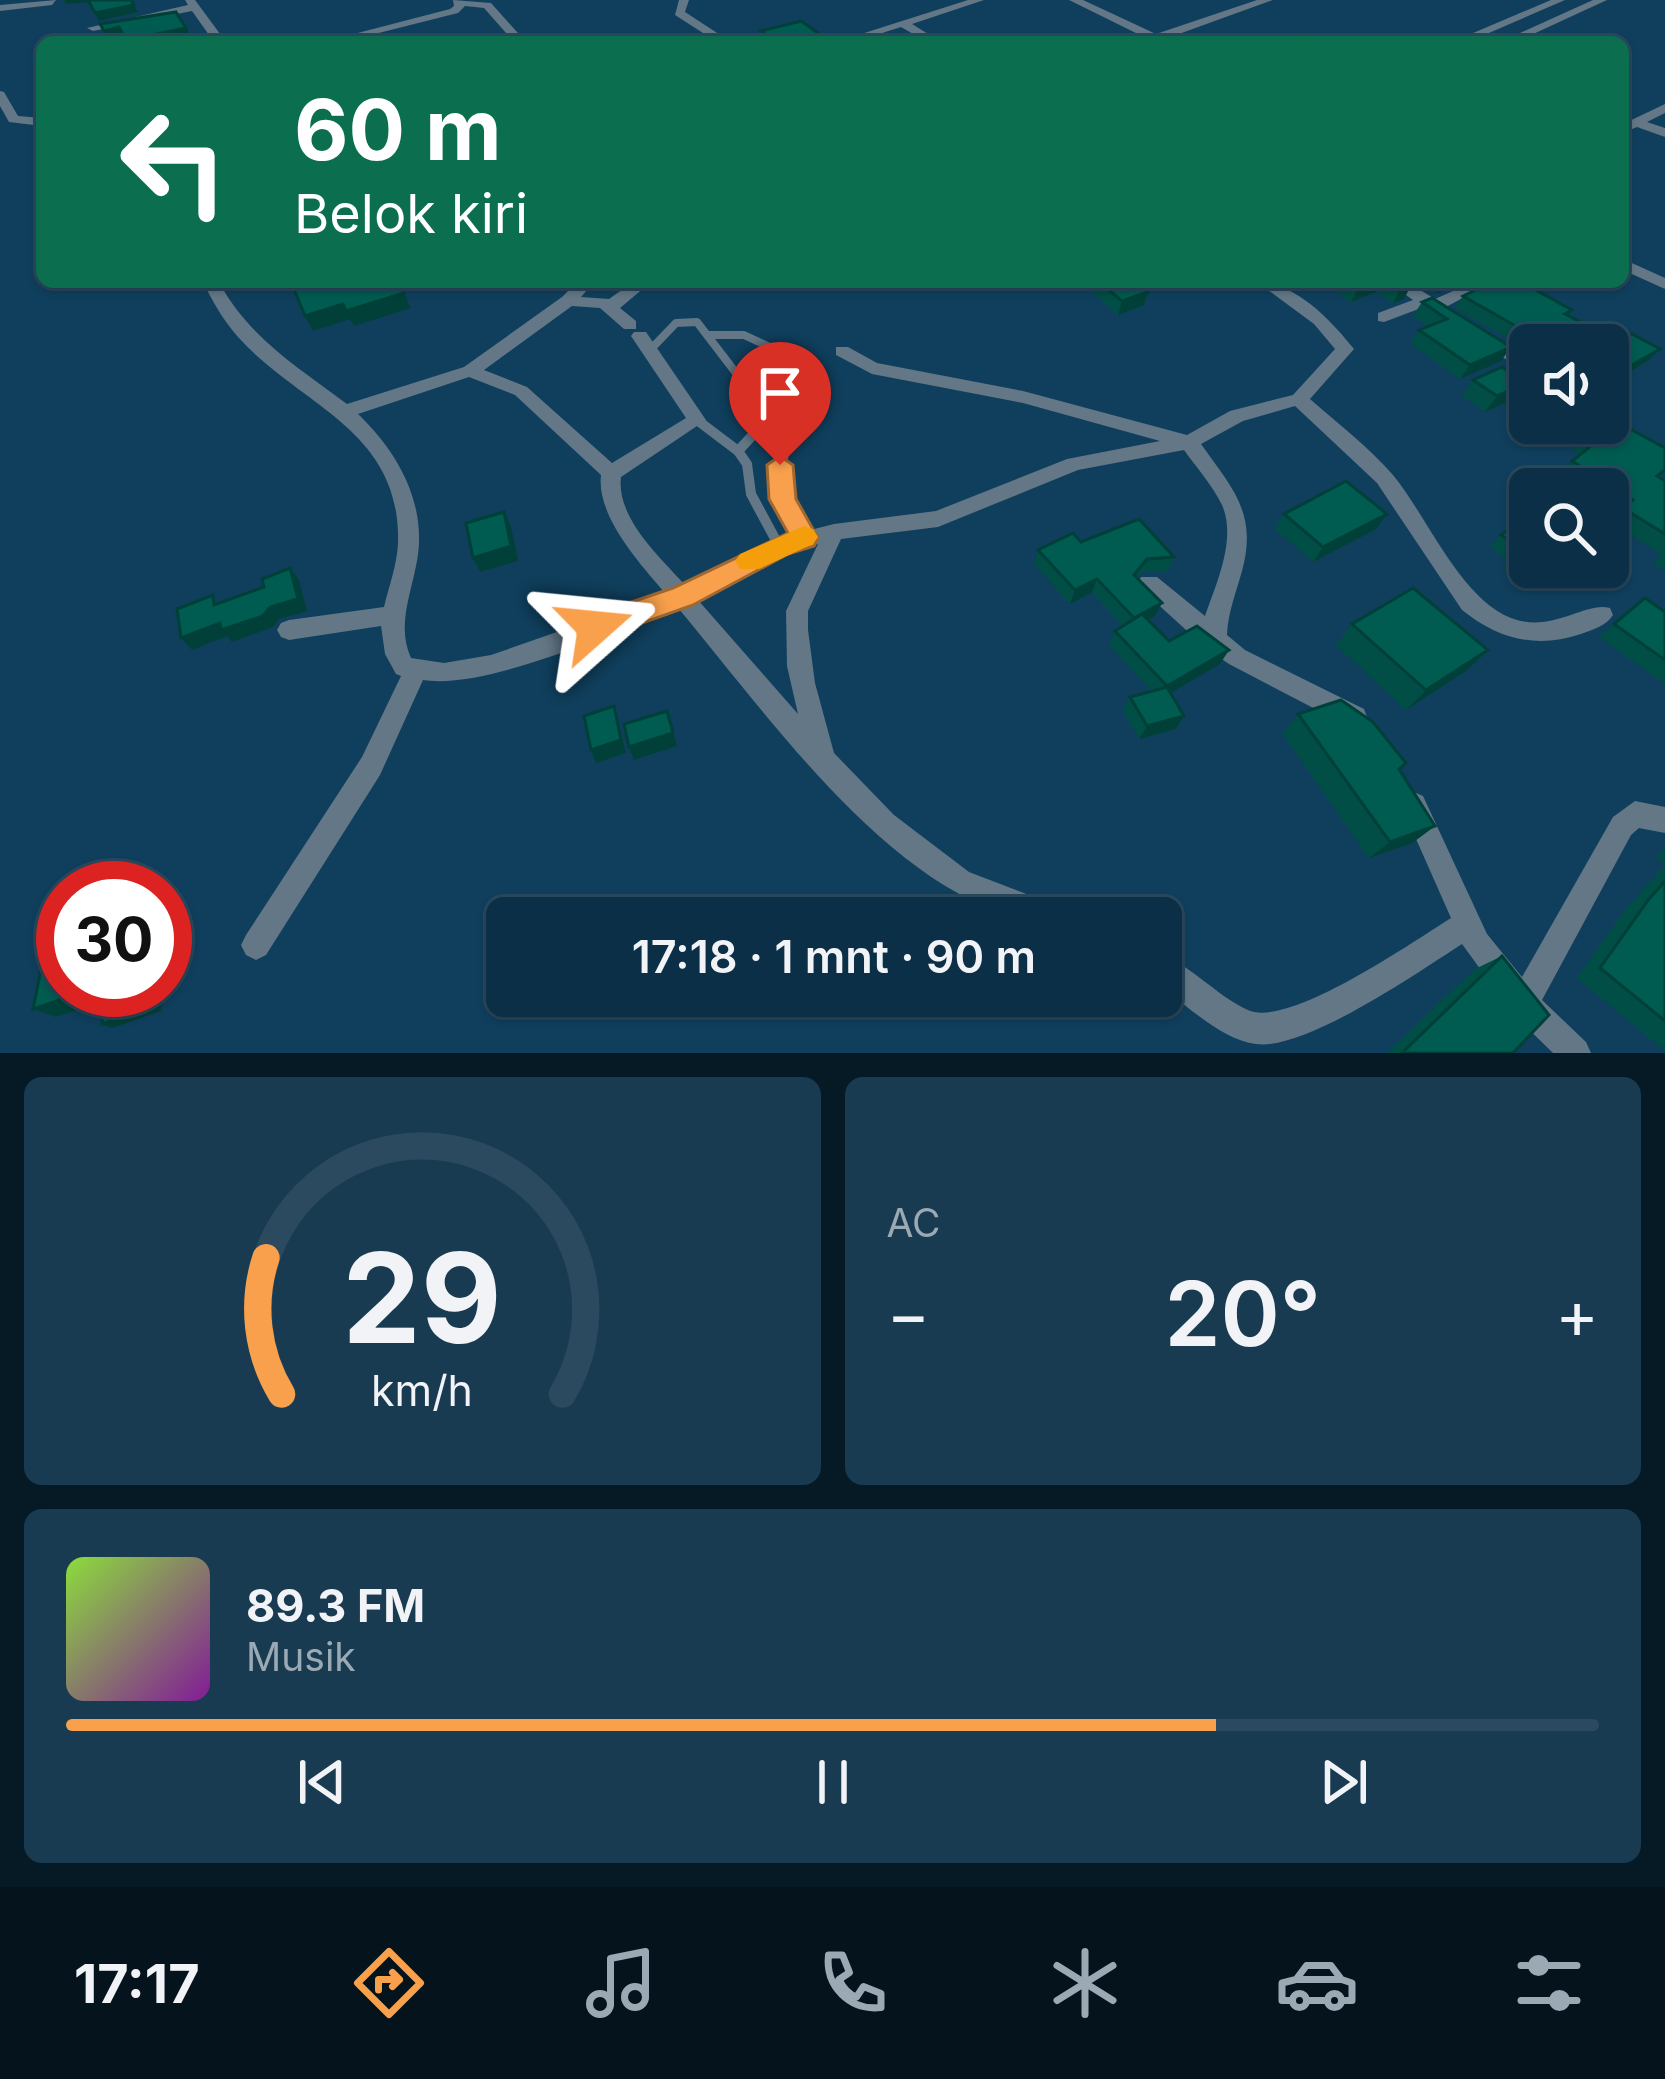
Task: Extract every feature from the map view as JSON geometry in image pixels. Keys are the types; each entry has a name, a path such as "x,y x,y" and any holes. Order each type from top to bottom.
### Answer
{"street":[{"path":"684,0 679,13 715,36"},
{"path":"862,36 979,0"},
{"path":"1074,0 1146,36"},
{"path":"1170,36 1268,0"},
{"path":"1473,36 1560,0"},
{"path":"1520,36 1602,0"},
{"path":"355,36 454,11 459,1 487,5 515,36"},
{"path":"0,8 52,2"},
{"path":"92,28 193,3 216,36"},
{"path":"903,24 924,36"},
{"path":"0,95 14,119 36,121"},
{"path":"1629,119 1665,108"},
{"path":"1629,121 1665,133"},
{"path":"1629,267 1665,284"},
{"path":"215,288 241,333 347,411 389,463 401,493 409,548 394,615 392,651 404,668 444,673 491,665 683,596 779,546 834,532 938,519 1059,469 1189,442 1237,416 1299,399 1345,349 1320,320 1274,288"},
{"path":"347,411 470,371 580,288"},
{"path":"611,307 635,288"},
{"path":"1405,288 1509,355"},
{"path":"1384,316 1472,288"},
{"path":"568,301 611,307 640,337 697,420 611,473"},
{"path":"842,351 872,368 1022,397 1189,442 1232,502 1238,524 1233,565 1216,617 1215,642"},
{"path":"470,371 521,391 611,473"},
{"path":"1299,399 1384,478 1470,603 1489,620 1532,635 1579,626 1602,614"},
{"path":"611,473 609,491 618,516 822,759 885,824 960,882 999,897"},
{"path":"822,759 800,680 795,626 796,611 834,532"},
{"path":"1149,583 1215,642 1327,698 1378,737"},
{"path":"289,630 394,615"},
{"path":"256,945 371,766 416,669"},
{"path":"1406,788 1493,968 1575,1053"},
{"path":"1524,1003 1622,826 1635,814 1665,820"},
{"path":"1182,983 1254,1029 1282,1028 1311,1016 1469,923"}],"lane":[{"path":"640,337 686,318 697,322 765,411 765,422 738,451"},
{"path":"708,335 744,335 810,366 780,465 783,499 805,538"},
{"path":"697,420 738,451 748,468 751,494 779,546"}],"building":[{"path":"88,0 131,0 134,5 95,13"},
{"path":"176,12 186,28 124,36 119,27 104,31 100,24"},
{"path":"801,21 822,36 767,36 761,31"},
{"path":"402,288 404,293 346,311 343,304 305,316 294,289"},
{"path":"1106,288 1144,288 1148,292 1122,301"},
{"path":"1480,288 1536,288 1572,310 1565,314 1584,324 1512,324 1463,296"},
{"path":"1432,298 1509,348 1470,365 1419,330 1447,319 1422,302"},
{"path":"1632,334 1660,349 1629,367"},
{"path":"1502,367 1509,372 1509,391 1497,396 1473,380"},
{"path":"1629,428 1665,448 1665,470 1657,476 1665,481 1665,534 1629,512 1633,500 1629,497 1629,468 1583,468 1572,461 1593,444 1629,444"},
{"path":"1346,481 1387,514 1323,547 1284,514"},
{"path":"504,512 511,546 473,558 466,523"},
{"path":"1139,519 1174,557 1147,559 1134,575 1162,603 1134,618 1097,579 1075,590 1038,550 1073,533 1081,542"},
{"path":"290,568 298,599 221,630 220,623 181,638 177,609 213,595 214,605 264,587 262,579"},
{"path":"1413,588 1488,650 1426,690 1352,624"},
{"path":"1645,598 1665,612 1665,660 1614,624"},
{"path":"1142,614 1169,641 1197,626 1229,650 1167,686 1115,631"},
{"path":"1167,687 1184,716 1147,726 1130,697"},
{"path":"1341,700 1373,722 1406,763 1399,769 1435,826 1390,842 1298,714"},
{"path":"614,706 621,740 591,750 584,716"},
{"path":"667,711 673,733 629,747 624,724"},
{"path":"1665,881 1665,1021 1600,968"},
{"path":"1502,956 1549,1015 1513,1053 1402,1053"}],"slow traffic":[{"path":"750,561 804,537"}],"route":[{"path":"595,627 683,596 779,546 805,538 783,499 780,465"}]}
